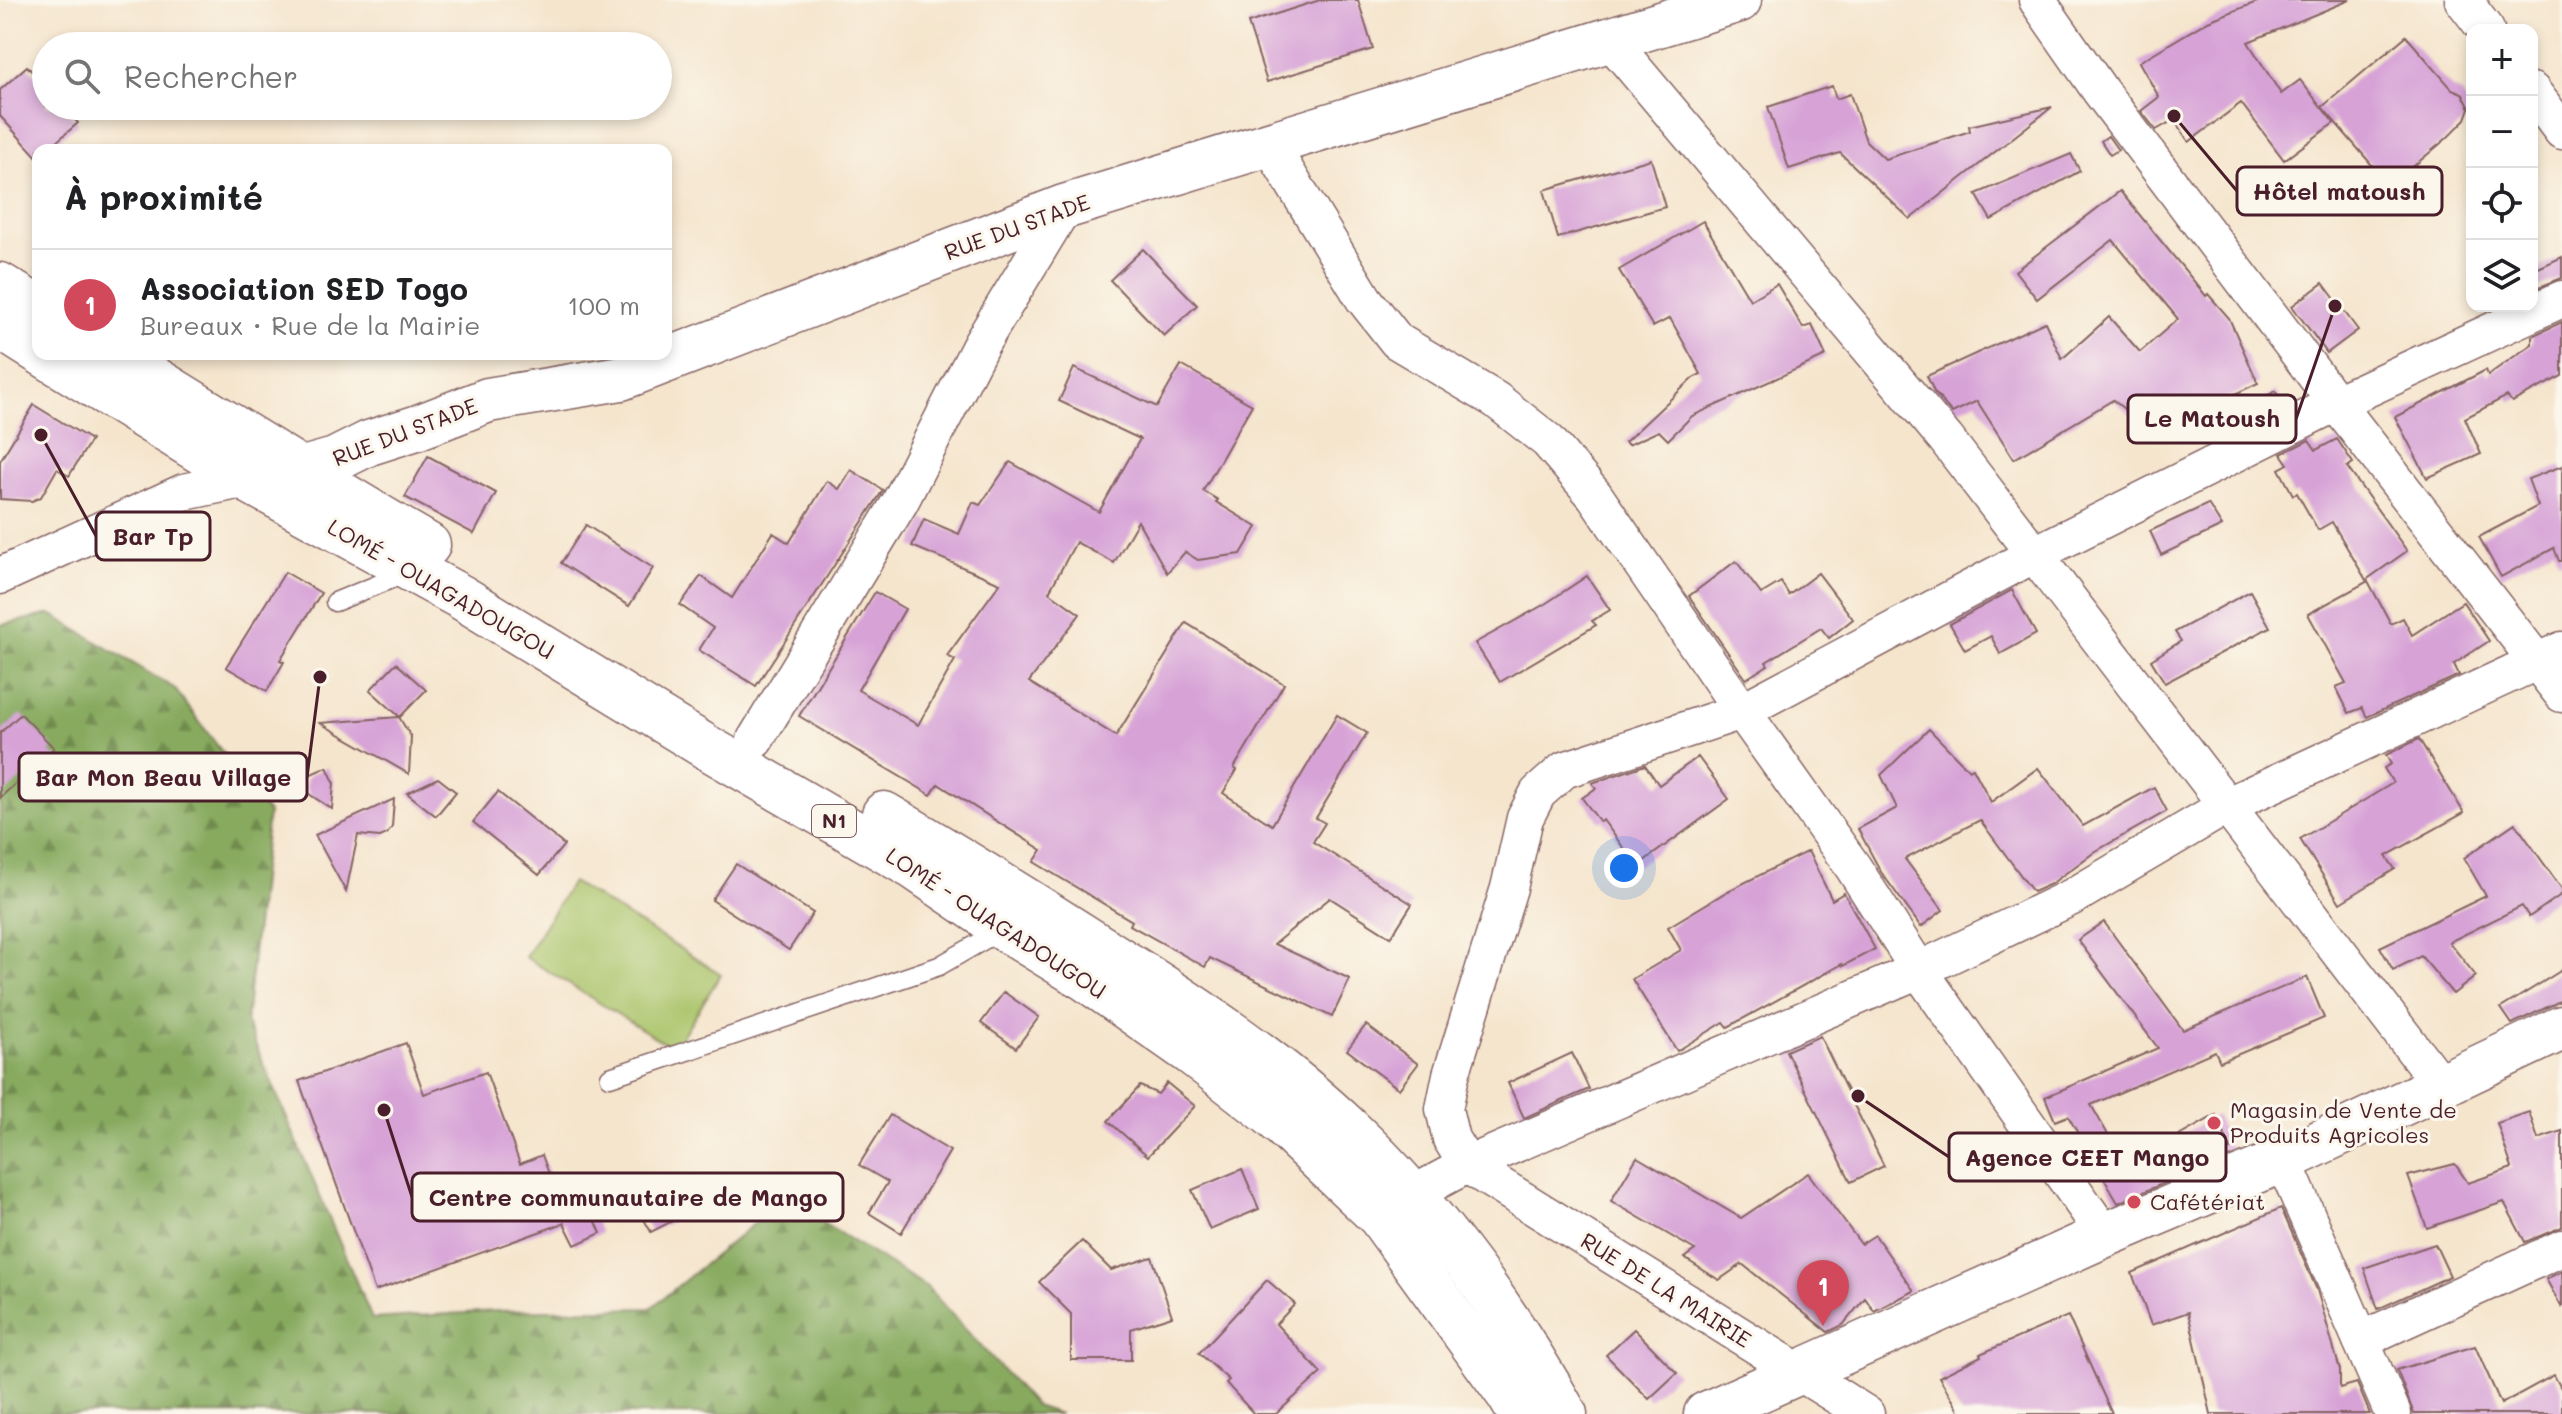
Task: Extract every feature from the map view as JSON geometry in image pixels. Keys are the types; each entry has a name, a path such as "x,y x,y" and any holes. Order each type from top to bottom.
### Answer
{"main road":[{"name":"RUE DU STADE","path":"672,358 1064,207 1739,0"},
{"path":"0,285 32,304"},
{"path":"0,327 32,347"},
{"name":"LOMÉ - OUAGADOUGOU","path":"53,360 245,479 427,561 755,740 1017,916 1086,979 1205,1063 1396,1206 1540,1369 1565,1414"},
{"name":"LOMÉ - OUAGADOUGOU","path":"124,360 303,469 427,561 915,868 1017,916"},
{"name":"RUE DU STADE","path":"303,469 335,460 369,443 488,400 621,378 668,360"},
{"path":"1706,1414 2105,1235 2283,1160 2562,1028"},
{"name":"LOMÉ - OUAGADOUGOU","path":"1396,1206 1520,1414"}],"street":[{"path":"2037,0 2101,92 2336,403 2549,656 2562,694"},
{"path":"2463,0 2481,24"},
{"path":"1610,40 1946,439 2440,1084"},
{"path":"2536,96 2562,131"},
{"path":"1270,145 1364,299 1397,341 1496,400 1548,441 1595,496 1853,867 1919,970 2105,1235"},
{"path":"755,740 900,502 981,344 1064,207"},
{"path":"1467,1165 1451,1139 1444,1109 1451,1075 1509,888 1525,818 1538,793 1564,770 1742,711 2033,555 2336,403 2562,299"},
{"path":"0,576 184,492 303,469"},
{"path":"1396,1206 1467,1165 1919,970 2074,896 2228,805 2549,656"},
{"path":"2283,1160 2393,1414"},
{"name":"RUE DE LA MAIRIE","path":"1467,1165 1866,1414"},
{"path":"2361,1340 2562,1248"}],"lane":[{"path":"335,602 427,561"},
{"path":"610,1077 939,966 1017,916"}],"green space":[{"path":"51,614 174,688 268,813 246,1022 372,1319 495,1311 651,1308 784,1199 927,1287 1035,1406 1060,1414 0,1414 0,625"},
{"path":"572,882 721,974 674,1049 525,957"}],"building":[{"path":"1320,0 1358,0 1373,49 1267,82 1248,23"},
{"path":"2262,0 2350,0 2248,42 2281,94 2300,80 2334,123 2284,160 2241,103 2189,142 2174,120 2156,130 2141,111 2159,97 2139,62 2208,21"},
{"path":"2406,36 2452,89 2462,93 2466,100 2466,119 2390,186 2322,107"},
{"path":"27,66 32,72 32,120 75,120 78,123 54,144 32,144 32,151 0,116 0,90"},
{"path":"1832,86 1836,99 1850,94 1866,141 1885,159 1970,131 1969,126 2052,107 1910,219 1840,153 1789,169 1768,107"},
{"path":"2108,136 2118,150 2110,155 2101,141"},
{"path":"2071,154 2080,171 1991,220 1976,194"},
{"path":"1651,159 1665,207 1558,238 1544,190"},
{"path":"2120,191 2206,296 2208,294 2229,318 2258,383 2181,420 2171,403 2150,430 2113,400 2014,459 1977,401 1952,413 1934,392 1927,376 2045,322 2062,359 2109,317 2140,352 2178,319 2113,240 2037,299 2015,271"},
{"path":"1703,221 1750,300 1777,284 1803,328 1812,325 1826,356 1692,416 1668,440 1659,431 1628,445 1625,442 1701,374 1670,318 1653,327 1619,270"},
{"path":"1143,249 1197,305 1164,336 1110,280"},
{"path":"2562,257 2562,278 2538,288 2538,268"},
{"path":"2323,283 2358,330 2327,353 2292,306"},
{"path":"2562,322 2562,376 2512,402 2507,396 2465,418 2481,454 2427,478 2395,417 2486,370 2488,375 2532,344 2532,336"},
{"path":"1181,365 1252,405 1203,491 1257,527 1241,554 1198,560 1185,552 1167,573 1138,521 1114,563 1076,542 1049,592 1080,614 1029,682 1116,736 1186,623 1284,684 1234,768 1237,770 1223,793 1272,825 1337,715 1367,733 1316,818 1325,823 1313,842 1412,904 1391,937 1330,898 1274,944 1350,979 1332,1017 1210,958 1205,967 1130,925 1132,921 1034,862 1042,850 938,784 931,795 799,716 875,592 905,609 858,690 918,725 955,660 947,656 1000,583 912,546 924,519 959,534 973,502 980,505 1010,462 1099,512 1140,439 1059,401 1074,368 1157,407"},
{"path":"2275,391 2285,405 2257,419 2250,408"},
{"path":"34,405 91,440 69,476 57,469 41,497 32,501 0,499 0,461"},
{"path":"2337,439 2353,463 2347,467 2407,551 2366,580 2332,522 2318,530 2279,469 2288,464 2281,454 2309,440 2316,450"},
{"path":"428,456 496,493 474,534 405,497"},
{"path":"2562,466 2562,561 2559,561 2554,548 2501,577 2479,537 2538,506 2528,479"},
{"path":"851,470 883,490 756,686 699,650 713,628 680,605 701,576 732,598 773,533 789,543 827,481 839,489"},
{"path":"2208,504 2222,526 2161,555 2150,531"},
{"path":"586,525 653,568 629,606 561,563"},
{"path":"1736,561 1761,594 1781,582 1789,595 1818,573 1853,619 1829,638 1821,628 1766,662 1768,665 1746,679 1689,596"},
{"path":"285,572 321,593 280,660 284,662 267,691 226,667"},
{"path":"1587,576 1610,610 1592,621 1596,625 1500,682 1475,643 1545,604"},
{"path":"2368,581 2391,624 2403,618 2412,635 2463,602 2489,641 2454,664 2459,675 2367,717 2362,708 2349,713 2336,687 2346,683 2308,614"},
{"path":"2012,590 2036,634 2000,654 1991,636 1965,650 1950,624"},
{"path":"2250,591 2270,627 2165,683 2151,660 2181,641 2175,632"},
{"path":"396,663 426,690 400,717 370,690"},
{"path":"21,714 54,748 50,752 89,781 77,799 31,769 0,798 0,733"},
{"path":"399,717 411,737 409,774 320,723"},
{"path":"1929,729 1969,770 1973,768 1991,802 2038,768 2083,826 2154,787 2167,811 2096,851 2051,884 2033,892 1980,820 1905,859 1943,910 1921,927 1881,872 1858,829 1897,808 1881,775"},
{"path":"2419,739 2464,813 2386,856 2395,869 2340,903 2300,839 2393,783 2384,768 2391,764 2386,755"},
{"path":"1698,757 1729,799 1637,866 1603,820 1600,822 1582,798 1596,788 1592,783 1645,765 1659,785"},
{"path":"327,767 334,782 332,809 309,794 306,787 306,780 311,774"},
{"path":"438,778 456,792 436,816 407,793"},
{"path":"498,792 564,845 539,875 473,822"},
{"path":"394,799 392,827 387,834 380,837 358,835 346,892 315,835"},
{"path":"2515,823 2562,889 2562,894 2529,917 2522,906 2449,942 2476,976 2453,994 2421,956 2393,970 2380,947 2486,896 2464,858"},
{"path":"1808,851 1832,900 1844,893 1875,949 1728,1027 1724,1022 1677,1051 1632,979 1681,950 1668,927 1728,891"},
{"path":"736,864 813,913 789,950 712,900"},
{"path":"2104,922 2183,1030 2307,977 2324,1018 2220,1062 2215,1051 2091,1105 2126,1166 2216,1115 2231,1149 2192,1171 2118,1203 2068,1116 2055,1121 2045,1097 2158,1048 2078,940"},
{"path":"2562,970 2562,1000 2512,1024 2501,1008"},
{"path":"1004,992 1039,1017 1016,1048 981,1023"},
{"path":"1366,1025 1418,1064 1399,1089 1347,1050"},
{"path":"1820,1036 1884,1166 1851,1182 1786,1051"},
{"path":"406,1043 424,1094 486,1072 520,1164 542,1155 553,1185 584,1195 601,1233 575,1245 564,1223 375,1291 299,1081"},
{"path":"1572,1053 1589,1089 1524,1118 1508,1083"},
{"path":"1167,1083 1195,1106 1148,1156 1108,1121 1140,1086 1158,1094"},
{"path":"2529,1112 2538,1139 2562,1131 2562,1227 2525,1242 2504,1202 2427,1228 2408,1176 2455,1164 2468,1183 2512,1168 2497,1123"},
{"path":"890,1115 950,1151 901,1233 869,1213 888,1182 859,1165"},
{"path":"1637,1157 1741,1218 1808,1173 1861,1244 1875,1235 1914,1291 1874,1311 1865,1298 1843,1325 1828,1332 1742,1264 1719,1280 1684,1258 1695,1250 1611,1201"},
{"path":"1242,1169 1259,1209 1210,1230 1192,1190"},
{"path":"695,1176 709,1202 651,1232 637,1207"},
{"path":"2281,1208 2317,1290 2340,1370 2340,1388 2357,1383 2370,1414 2211,1414 2188,1312 2151,1325 2132,1273"},
{"path":"1082,1241 1111,1270 1152,1257 1172,1316 1131,1329 1131,1360 1071,1360 1071,1314 1039,1282"},
{"path":"2435,1244 2450,1276 2378,1309 2364,1268"},
{"path":"2562,1271 2562,1308 2546,1279"},
{"path":"1267,1280 1295,1304 1276,1324 1321,1373 1276,1414 1254,1414 1226,1383 1229,1380 1199,1353"},
{"path":"2068,1316 2112,1414 1961,1414 1939,1377 1980,1354"},
{"path":"1634,1329 1677,1373 1649,1399 1606,1355"},
{"path":"2475,1346 2501,1404 2554,1375 2562,1390 2562,1414 2414,1414 2397,1370"}],"place":[{"name":"Hôtel matoush","path":"2174,116"},
{"name":"Le Matoush","path":"2335,306"},
{"name":"Bar Tp","path":"41,435"},
{"name":"Bar Mon Beau Village","path":"320,677"},
{"name":"Agence CEET Mango","path":"1858,1096"},
{"name":"Centre communautaire de Mango","path":"384,1110"},
{"name":"Magasin de Vente de Produits Agricoles","path":"2214,1123"},
{"name":"Cafétériat","path":"2134,1202"},
{"name":"Association SED Togo","path":"1823,1326"}]}
